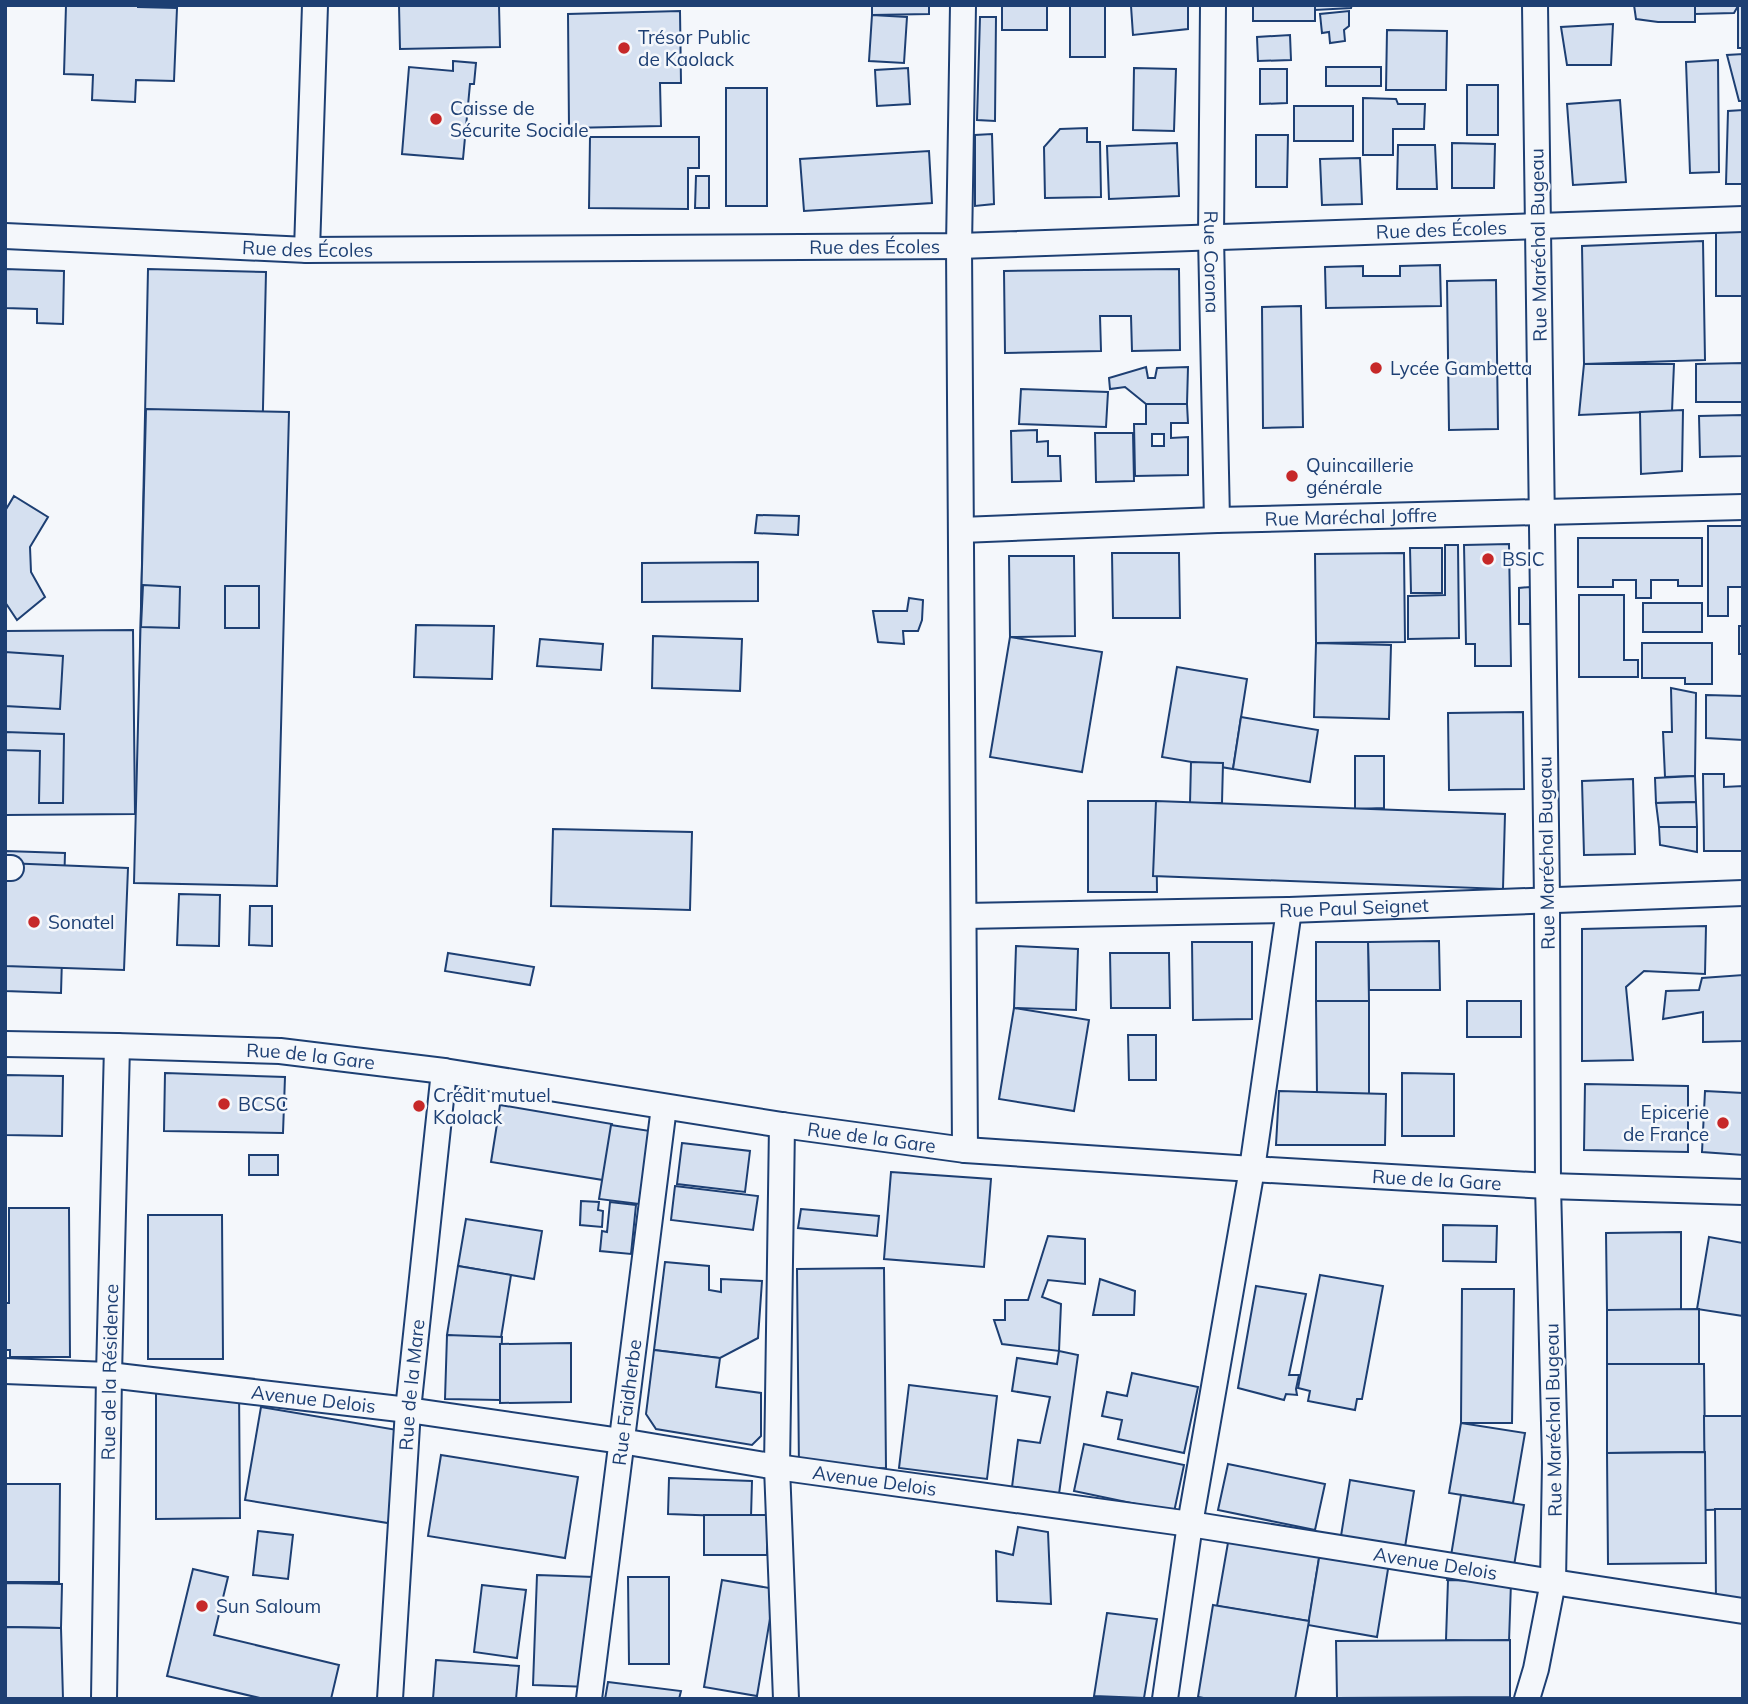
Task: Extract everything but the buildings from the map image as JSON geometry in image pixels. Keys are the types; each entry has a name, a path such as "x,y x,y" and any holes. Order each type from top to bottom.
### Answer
{"street":[{"path":"307,250 315,5"},
{"path":"963,5 959,246 965,1150"},
{"name":"Rue Corona","path":"1213,5 1212,237 1217,520"},
{"name":"Rue Maréchal Bugeau","path":"1527,1699 1553,1582 1555,1462 1548,1186 1547,899 1535,5"},
{"name":"Rue des Écoles","path":"5,236 307,250 959,246 1743,219"},
{"name":"Rue Maréchal Joffre","path":"961,530 1217,520 1743,507"},
{"name":"Rue Paul Seignet","path":"964,916 1289,910 1743,893"},
{"path":"1165,1699 1190,1524 1251,1169 1289,910"},
{"name":"Rue de la Gare","path":"5,1044 280,1051 444,1071 782,1125 965,1150 1548,1186 1743,1192"},
{"name":"Rue de la Résidence","path":"104,1699 117,1046"},
{"name":"Rue de la Mare","path":"390,1699 408,1410 444,1071"},
{"name":"Rue Faidherbe","path":"589,1699 664,1107"},
{"path":"782,1125 777,1467 786,1699"},
{"name":"Avenue Delois","path":"5,1371 109,1374 408,1410 777,1467 1190,1524 1743,1611"}],"place":[{"name":"Trésor Public de Kaolack","path":"624,48"},
{"name":"Caisse de Sécurite Sociale","path":"436,119"},
{"name":"Lycée Gambetta","path":"1376,368"},
{"name":"Quincaillerie générale","path":"1292,476"},
{"name":"BSIC","path":"1488,559"},
{"name":"Sonatel","path":"34,922"},
{"name":"BCSC","path":"224,1104"},
{"name":"Crédit mutuel Kaolack","path":"419,1106"},
{"name":"Epicerie de France","path":"1723,1123"},
{"name":"Sun Saloum","path":"202,1606"}]}
